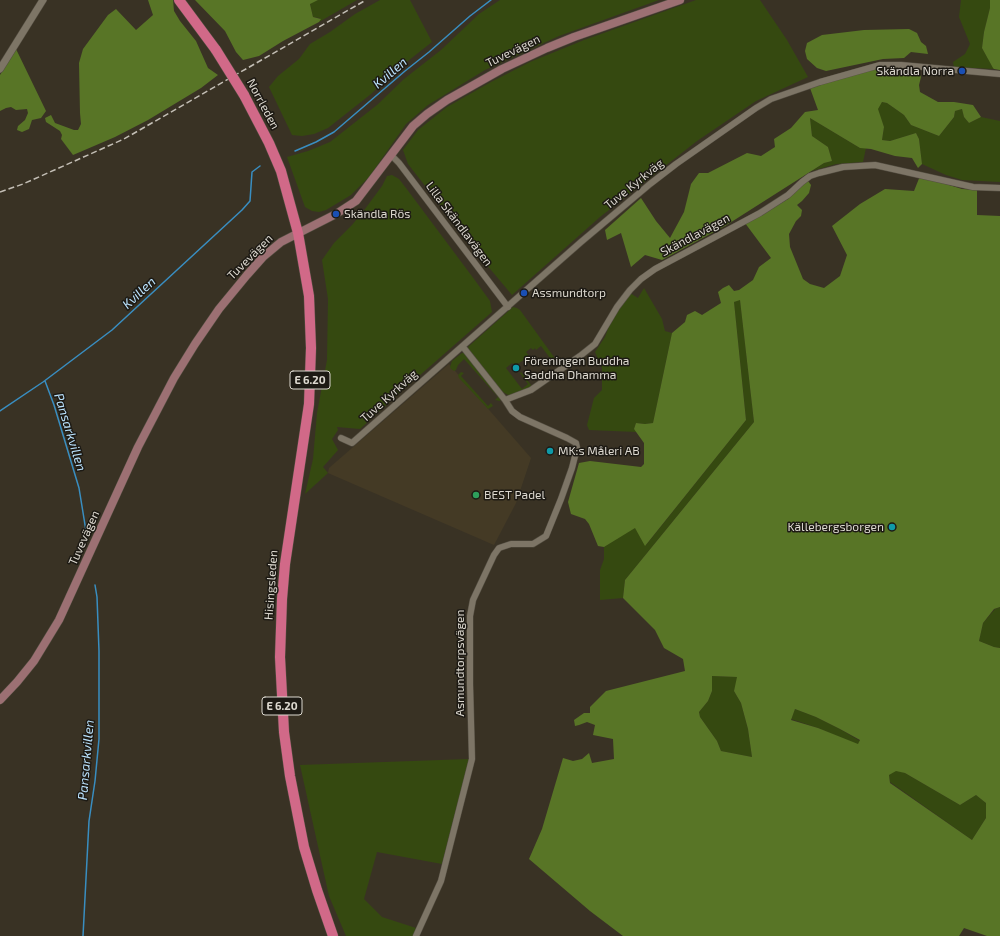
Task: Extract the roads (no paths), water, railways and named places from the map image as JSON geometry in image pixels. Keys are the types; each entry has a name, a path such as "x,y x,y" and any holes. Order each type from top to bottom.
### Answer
{"highway":[{"name":"Norrleden","path":"179,0 216,50 244,95 281,171 298,232"},
{"name":"Hisingsleden","path":"298,232 309,296 312,335 311,363 309,404 284,564 280,630 281,696 290,776 299,822 317,890 333,936"}],"main road":[{"name":"Tuvevägen","path":"0,700 34,662 57,624 143,436 162,399 189,354 217,313 247,275 274,247 298,232 336,214 356,201 413,126 447,100 520,60 574,37 680,0"}],"street":[{"path":"0,69 43,0"},
{"name":"Tuve Kyrkväg","path":"341,438 352,443 586,238 650,184 737,121 775,98 850,73 880,65 901,65 1000,74"},
{"name":"Lilla Skändlavägen","path":"391,155 508,307"},
{"name":"Skändlavägen","path":"505,400 531,390 592,347 599,340 613,313 625,295 641,279 654,269 720,235 769,207 788,195 810,176 843,167 875,165 973,187 1000,188"},
{"path":"463,347 505,400"},
{"name":"Asmundtorpsvägen","path":"416,936 441,881 472,759 470,616 473,600 494,555 499,548 512,544 533,544 546,536 563,493 577,448 576,443 567,438 520,417 512,411 505,400"}],"waterway":[{"name":"Kvillen","path":"295,151 334,132 470,16 491,0"},
{"name":"Kvillen","path":"0,411 43,382 112,330 242,210 250,201 252,172 260,166"},
{"name":"Pansarkvillen","path":"45,381 54,405 79,488 87,537"},
{"name":"Pansarkvillen","path":"83,936 89,821 99,739 99,651 97,597 95,585"}],"railway":[{"path":"0,192 23,184 124,139 366,0"}],"place":[{"name":"Skändla Norra","path":"962,71"},
{"name":"Skändla Rös","path":"336,214"},
{"name":"Assmundtorp","path":"524,293"},
{"name":"Föreningen Buddha Saddha Dhamma","path":"516,368"},
{"name":"MK:s Måleri AB","path":"550,451"},
{"name":"BEST Padel","path":"476,495"},
{"name":"Källebergsborgen","path":"892,527"}]}
